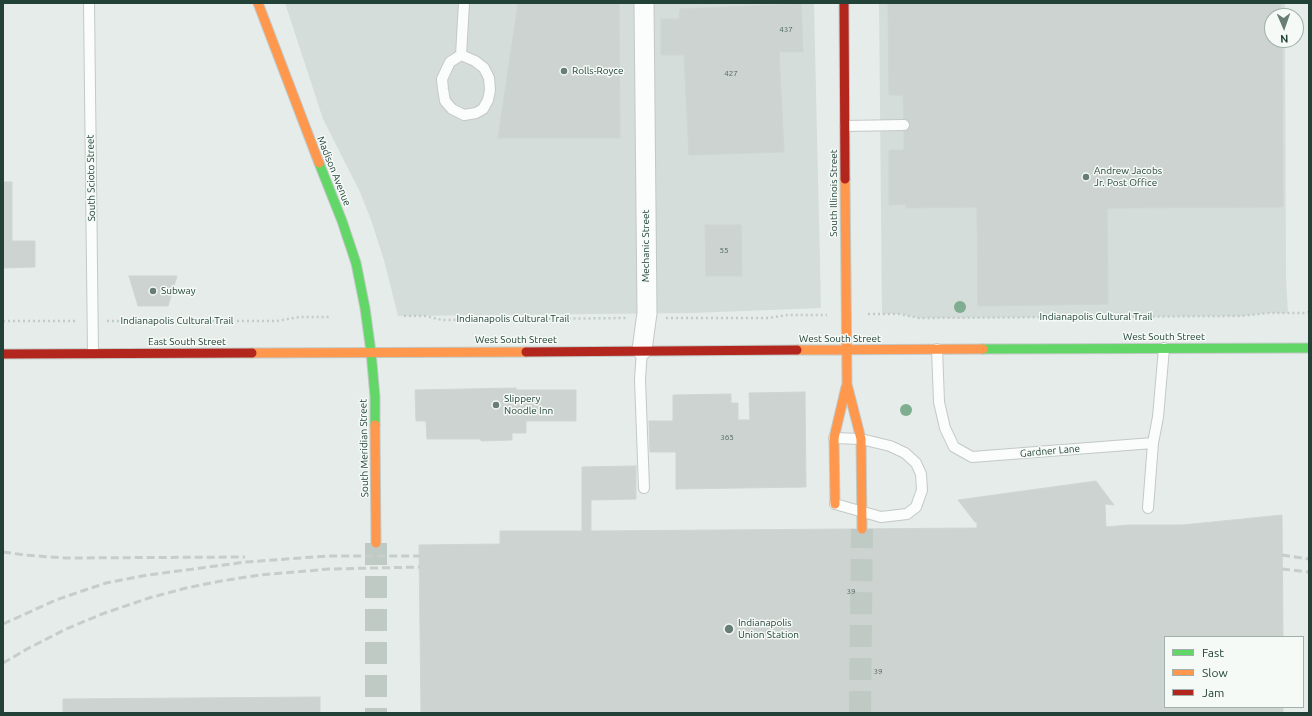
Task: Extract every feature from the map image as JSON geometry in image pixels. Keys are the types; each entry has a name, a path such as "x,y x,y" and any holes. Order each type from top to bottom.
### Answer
{"main road":[{"name":"Madison Avenue","path":"258,3 350,242 363,298 371,352"},
{"name":"South Illinois Street","path":"844,3 847,384 862,440 862,529"},
{"name":"West South Street","path":"371,352 1309,348"},
{"name":"East South Street","path":"3,354 371,352"},
{"name":"South Meridian Street","path":"371,352 375,397 376,543"},
{"name":"South Illinois Street","path":"835,504 834,438 847,384"}],"street":[{"name":"Mechanic Street","path":"642,350 646,313 644,3"}],"lane":[{"name":"South Scioto Street","path":"89,3 94,354"},
{"path":"462,55 464,3"},
{"path":"462,55 484,68 489,78 490,90 488,100 483,109 476,113 464,115 452,109 445,101 442,79 450,62 462,55"},
{"path":"845,126 904,125"},
{"path":"1148,508 1153,443 1158,417 1164,348"},
{"name":"Gardner Lane","path":"937,349 939,402 944,428 954,447 972,457 1153,443"},
{"name":"Mechanic Street","path":"642,350 640,379 644,488"},
{"path":"834,438 862,440 890,446 905,452 916,463 920,474 922,490 916,507 908,514 881,517 862,513 835,504"}],"path":[{"name":"Indianapolis Cultural Trail","path":"882,314 900,314 919,318 935,318 1241,316 1268,313 1309,312"},
{"path":"676,318 768,318 787,315 815,315"},
{"name":"Indianapolis Cultural Trail","path":"404,316 426,316 442,320 622,318"},
{"name":"Indianapolis Cultural Trail","path":"116,321 278,321 299,318 330,317"},
{"path":"3,321 74,321"}],"shaded area":[{"path":"285,3 814,3 821,308 692,313 398,316 384,260 371,220 360,192 323,119"},
{"name":"Andrew Jacobs Jr. Post Office","path":"879,3 1285,3 1285,8 1264,8 1264,48 1285,48 1286,279 1288,313 1268,313 1241,316 919,318 900,314 882,314"}],"building":[{"name":"Rolls-Royce","path":"510,3 619,3 620,138 498,138 518,4"},
{"name":"Andrew Jacobs Jr. Post Office","path":"888,3 1281,3 1281,8 1264,8 1264,48 1282,48 1283,207 1107,208 1108,304 978,306 977,207 906,208 906,204 889,205 889,150 904,150 904,125 903,95 889,95"},
{"path":"801,4 803,52 779,52 784,152 689,155 684,55 661,55 661,19 679,19 680,9"},
{"path":"3,182 12,182 12,241 35,241 35,267 3,268"},
{"path":"705,225 741,225 742,276 706,276"},
{"name":"Subway","path":"129,276 177,276 168,306 138,306"},
{"name":"Slippery Noodle Inn","path":"516,388 516,390 576,390 576,421 526,421 526,433 512,433 512,440 481,441 481,439 427,439 426,421 416,421 415,390"},
{"path":"805,392 806,487 676,489 676,452 650,452 649,421 673,421 673,395 731,394 731,403 738,403 738,420 750,420 749,393"},
{"name":"Indianapolis Union Station","path":"636,466 636,499 591,500 591,531 977,528 977,522 975,522 958,500 1096,481 1114,505 1105,504 1106,527 1128,525 1183,525 1282,515 1283,636 1164,636 1164,708 1283,708 1283,713 421,713 419,545 500,544 500,531 582,531 582,467"},
{"path":"320,697 320,713 63,713 63,699"}],"tunnel":[{"path":"860,713 862,529"},
{"path":"376,543 376,713"}],"railway":[{"path":"3,552 65,558 245,557"},
{"path":"1282,555 1309,559"},
{"path":"3,624 56,600 82,591 106,583 148,575 246,562 327,556 420,556"},
{"path":"3,663 66,629 102,614 149,598 186,588 260,575 329,569 420,567"},
{"path":"1282,569 1309,572"}],"traffic: fast":[{"path":"319,163 342,221 356,263 365,308 371,352 375,397 375,425"},
{"path":"983,349 1309,348"}],"traffic: slow":[{"path":"258,3 319,163"},
{"path":"845,179 847,384 861,439 862,529"},
{"path":"797,350 983,349"},
{"path":"252,353 526,352"},
{"path":"835,504 834,438 846,387"},
{"path":"375,425 376,543"}],"traffic: jam":[{"path":"844,3 845,179"},
{"path":"526,352 797,350"},
{"path":"3,354 252,353"}],"place":[{"name":"Rolls-Royce","path":"564,71"},
{"name":"Andrew Jacobs Jr. Post Office","path":"1086,177"},
{"name":"Subway","path":"153,291"},
{"name":"Slippery Noodle Inn","path":"496,405"},
{"name":"Indianapolis Union Station","path":"729,629"}]}
